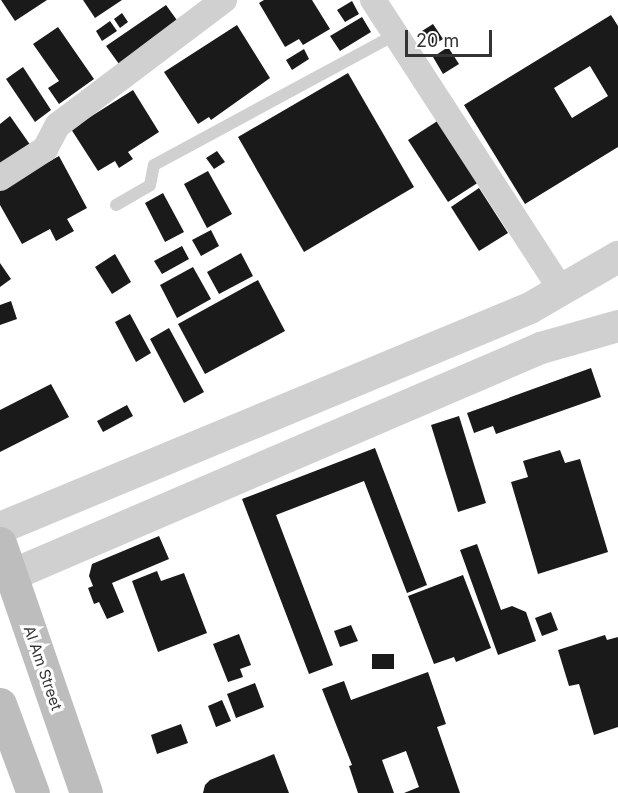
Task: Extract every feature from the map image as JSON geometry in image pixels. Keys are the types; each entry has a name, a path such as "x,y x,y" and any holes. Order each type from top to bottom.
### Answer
{"main road":[{"name":"Al Am Street","path":"0,543 6,577 86,793"},
{"path":"0,704 33,793"}],"street":[{"path":"0,177 45,149 58,125 224,0"},
{"path":"373,0 561,290"},
{"path":"0,528 530,308 618,257"},
{"path":"6,577 541,348 618,326"},
{"path":"482,328 501,365"}],"lane":[{"path":"116,205 150,185 154,165 396,34"}],"building":[{"path":"1,0 47,0 15,21"},
{"path":"83,0 122,0 95,18"},
{"path":"264,0 312,0 330,29 303,45 299,39 285,47 259,3"},
{"path":"352,1 359,14 345,22 337,10"},
{"path":"166,5 179,23 119,64 106,46"},
{"path":"122,13 128,22 120,28 114,19"},
{"path":"611,15 618,26 618,147 525,204 464,105","holes":["590,66 608,96 572,118 554,88"]},
{"path":"362,17 371,32 340,51 330,36"},
{"path":"110,21 117,31 102,41 96,31"},
{"path":"433,24 443,39 432,46 422,31"},
{"path":"237,25 270,78 211,120 209,117 198,124 164,72"},
{"path":"58,27 94,79 59,104 48,88 59,81 33,44"},
{"path":"448,47 459,64 443,74 433,57"},
{"path":"304,49 309,59 292,70 286,60"},
{"path":"23,67 51,110 35,122 6,79"},
{"path":"348,73 414,187 304,252 238,137"},
{"path":"133,90 159,132 128,152 133,159 119,168 115,161 98,171 71,129"},
{"path":"10,116 31,146 0,168 0,124"},
{"path":"439,120 479,182 448,202 408,140"},
{"path":"217,151 225,162 214,169 206,158"},
{"path":"59,156 87,208 67,219 74,231 56,241 50,229 22,244 0,205 0,189"},
{"path":"208,171 232,214 207,228 184,184"},
{"path":"479,188 508,233 479,251 451,207"},
{"path":"163,193 184,232 165,242 145,203"},
{"path":"211,230 219,246 201,256 192,240"},
{"path":"182,246 189,259 162,274 154,261"},
{"path":"241,253 253,276 219,294 207,272"},
{"path":"115,254 131,282 112,294 95,267"},
{"path":"0,263 11,279 0,287"},
{"path":"193,267 211,299 177,318 160,285"},
{"path":"258,280 285,331 205,374 178,324"},
{"path":"11,301 17,319 0,325 0,305"},
{"path":"130,314 151,353 136,362 115,322"},
{"path":"169,328 204,392 184,403 150,339"},
{"path":"591,368 601,397 496,434 493,426 474,433 467,413"},
{"path":"51,384 69,417 0,452 0,410"},
{"path":"127,405 133,416 103,432 97,421"},
{"path":"459,416 486,503 458,512 431,425"},
{"path":"375,448 427,585 407,593 364,481 276,515 333,665 309,674 242,499"},
{"path":"560,450 565,463 580,459 608,552 538,574 511,482 528,477 523,461"},
{"path":"159,536 169,559 112,583 124,612 107,619 99,602 94,604 88,588 93,586 89,576 92,564"},
{"path":"477,544 501,610 512,606 526,612 536,641 498,655 460,550"},
{"path":"157,571 161,581 184,573 207,633 158,652 132,581"},
{"path":"463,575 491,648 456,662 454,657 434,664 408,596"},
{"path":"551,612 558,630 542,636 535,618"},
{"path":"351,625 358,641 340,647 334,631"},
{"path":"239,634 251,665 240,669 243,677 228,682 213,644"},
{"path":"605,635 607,640 618,637 618,727 594,735 579,684 569,686 558,650"},
{"path":"372,654 394,654 394,669 372,669"},
{"path":"428,672 446,724 437,727 460,793 404,793 419,787 406,751 382,760 394,793 358,793 349,766 352,765 322,689 344,681 351,700"},
{"path":"255,683 264,707 236,718 227,694"},
{"path":"222,700 231,721 216,727 208,706"},
{"path":"181,724 188,743 157,754 151,735"},
{"path":"274,754 289,793 203,793 205,785 210,780"}]}
